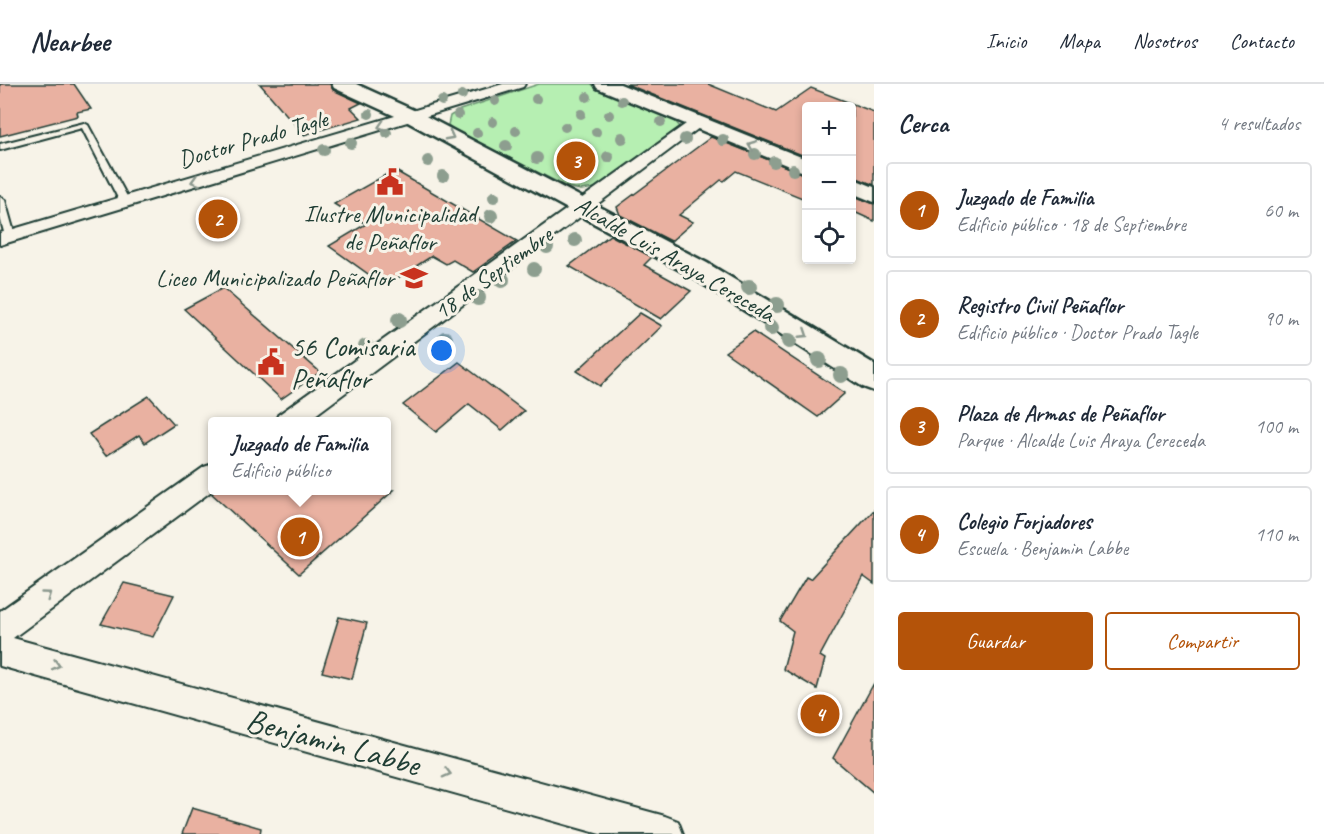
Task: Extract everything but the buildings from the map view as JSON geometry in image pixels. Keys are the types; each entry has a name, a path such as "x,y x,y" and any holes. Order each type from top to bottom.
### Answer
{"main road":[{"name":"Alcalde Luis Araya Cereceda","path":"341,84 413,117 707,274 874,380"},
{"path":"604,84 802,165"},
{"path":"856,187 874,195"}],"street":[{"name":"Doctor Prado Tagle","path":"5,238 518,84"},
{"name":"18 de Septiembre","path":"294,417 698,122"},
{"path":"0,629 208,479"},
{"name":"Benjamin Labbe","path":"0,650 661,833"}],"lane":[{"path":"0,147 84,125 125,202"},
{"path":"0,200 5,238"}],"green space":[{"path":"539,84 591,84 674,120 681,128 676,134 595,188 581,190 567,187 448,125 450,116 460,110"}],"place":[{"name":"Plaza de Armas de Peñaflor","path":"576,161"},
{"name":"Ilustre Municipalidad de Peñaflor","path":"390,182"},
{"name":"Registro Civil Peñaflor","path":"218,219"},
{"name":"Liceo Municipalizado Peñaflor","path":"414,278"},
{"name":"56 Comisaria Peñaflor","path":"271,362"},
{"name":"Juzgado de Familia","path":"300,537"},
{"name":"Colegio Forjadores","path":"820,714"}]}
